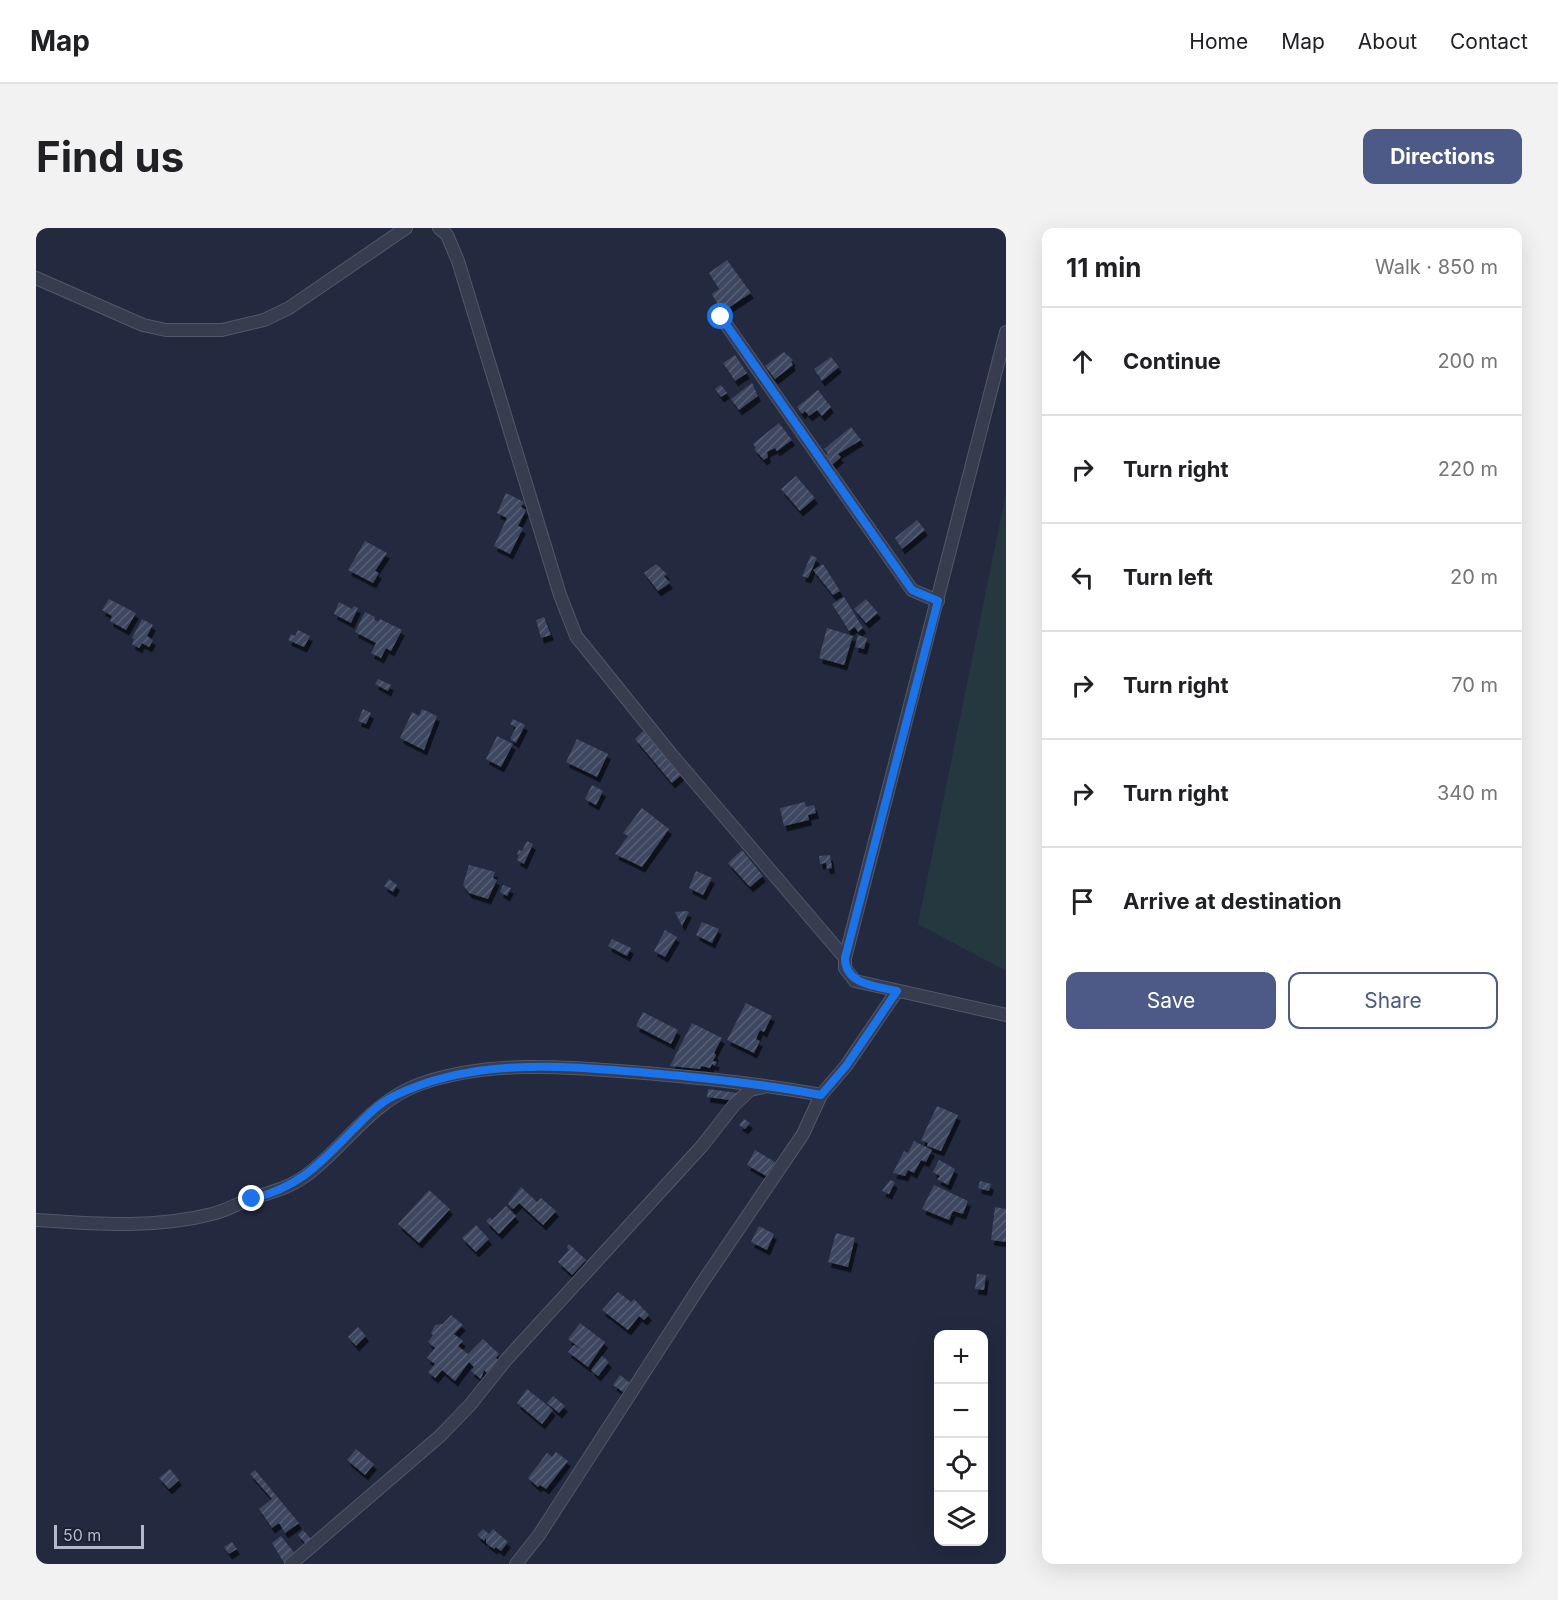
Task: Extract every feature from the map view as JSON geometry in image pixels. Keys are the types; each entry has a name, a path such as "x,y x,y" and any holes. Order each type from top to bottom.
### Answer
{"street":[{"path":"36,278 143,325 166,330 222,330 264,320 290,308 406,228"},
{"path":"439,228 447,235 458,261 560,595 576,636 670,754 845,958"},
{"path":"721,317 912,590 938,601"},
{"path":"1006,332 845,958 845,968 855,981 1006,1015"},
{"path":"516,1564 539,1535 803,1134 821,1095 846,1066 897,991"},
{"path":"36,1220 112,1226 151,1223 212,1214 252,1199 280,1192 308,1174 364,1119 390,1098 421,1084 476,1071 526,1067 574,1067 767,1086 821,1095"},
{"path":"291,1564 440,1436 470,1405 505,1361 714,1133 734,1105 750,1090 767,1086"}],"shaded area":[{"path":"1006,493 1006,971 918,924"}],"building":[{"path":"727,260 751,293 722,312 712,294 719,289 709,273"},
{"path":"784,352 793,360 791,362 793,365 775,379 765,366"},
{"path":"735,355 747,373 735,381 723,363"},
{"path":"831,357 839,367 822,381 814,369"},
{"path":"752,383 758,396 739,410 731,399"},
{"path":"721,385 727,393 721,397 715,389"},
{"path":"818,390 831,407 822,416 817,410 809,416 805,411 802,414 797,407"},
{"path":"779,423 792,440 777,451 775,448 767,452 768,457 764,460 754,449 756,448 753,444"},
{"path":"851,427 861,440 838,454 841,457 832,465 825,456 828,454 824,449"},
{"path":"796,476 815,498 800,511 781,489"},
{"path":"506,493 524,502 521,507 526,510 518,526 523,528 510,554 494,546 507,518 497,513"},
{"path":"917,520 925,530 902,549 895,538"},
{"path":"365,541 387,553 375,571 379,573 373,583 348,570"},
{"path":"811,555 817,558 808,578 802,576"},
{"path":"656,564 667,574 664,576 670,583 658,591 644,573"},
{"path":"823,564 840,591 833,595 813,570"},
{"path":"844,597 863,628 858,632 855,627 849,631 832,604"},
{"path":"109,599 136,613 126,630 110,621 112,616 102,610"},
{"path":"866,599 878,613 866,623 854,609"},
{"path":"339,602 352,609 354,606 358,608 351,623 334,614"},
{"path":"365,612 375,617 374,619 378,622 380,619 402,630 391,651 386,648 381,658 371,653 376,643 355,632"},
{"path":"544,617 551,635 541,638 536,620"},
{"path":"142,619 153,625 147,636 153,640 149,647 142,643 139,648 132,644 134,639 132,638"},
{"path":"827,628 853,636 844,665 819,658"},
{"path":"298,630 310,636 304,647 288,640 291,634 295,636"},
{"path":"858,635 867,638 864,649 855,647"},
{"path":"378,679 391,685 388,691 375,684"},
{"path":"363,709 371,713 366,724 358,721"},
{"path":"422,709 437,716 424,750 400,738 412,712 419,716"},
{"path":"513,719 525,725 516,743 510,739 516,727 510,724"},
{"path":"643,731 681,775 672,783 635,739"},
{"path":"497,736 513,744 501,767 486,759"},
{"path":"577,739 608,754 597,777 566,762"},
{"path":"592,785 603,791 596,805 585,799"},
{"path":"805,802 806,807 814,805 816,813 808,815 809,820 784,826 780,808"},
{"path":"642,808 669,829 642,867 615,854 628,836 623,833"},
{"path":"527,841 533,844 524,864 517,860 519,855 517,854 519,850 522,851"},
{"path":"742,850 763,876 750,887 728,863"},
{"path":"830,855 832,868 827,869 826,863 820,864 819,856"},
{"path":"469,865 495,872 493,878 497,880 488,899 469,893 463,885"},
{"path":"696,871 712,878 703,895 689,888"},
{"path":"389,879 397,885 393,892 384,886"},
{"path":"503,885 511,888 507,896 500,892"},
{"path":"675,912 689,912 682,926"},
{"path":"702,922 719,929 712,943 696,935"},
{"path":"665,930 677,937 665,957 654,951"},
{"path":"612,939 631,948 627,956 608,946"},
{"path":"746,1003 772,1016 764,1032 760,1030 756,1039 760,1041 754,1053 727,1040"},
{"path":"643,1012 678,1030 671,1044 636,1026"},
{"path":"692,1023 722,1038 714,1053 716,1055 713,1061 717,1062 715,1066 712,1064 710,1068 701,1066 700,1069 670,1066"},
{"path":"708,1089 738,1093 737,1101 707,1097"},
{"path":"937,1106 958,1115 941,1151 927,1146 928,1143 921,1140"},
{"path":"744,1119 750,1123 745,1129 739,1125"},
{"path":"914,1141 932,1150 926,1162 921,1160 914,1173 908,1170 905,1176 893,1173 904,1151 908,1153"},
{"path":"755,1150 775,1162 766,1176 747,1165"},
{"path":"939,1160 955,1169 948,1185 937,1179 940,1176 933,1172"},
{"path":"890,1180 895,1182 889,1194 882,1191"},
{"path":"980,1181 991,1184 989,1191 978,1188"},
{"path":"934,1185 968,1201 963,1214 953,1211 949,1220 922,1209"},
{"path":"521,1187 537,1202 541,1198 556,1211 543,1225 519,1203 513,1209 508,1204"},
{"path":"429,1190 450,1209 419,1243 398,1224"},
{"path":"506,1206 516,1216 499,1234 486,1221 490,1217 492,1220"},
{"path":"995,1207 1006,1209 1006,1242 991,1240"},
{"path":"476,1225 489,1239 476,1252 462,1238"},
{"path":"759,1226 774,1234 767,1250 751,1242"},
{"path":"836,1233 855,1238 848,1267 828,1262"},
{"path":"569,1244 586,1260 572,1275 558,1262 569,1250 567,1247"},
{"path":"977,1274 986,1275 984,1290 975,1289"},
{"path":"618,1292 631,1302 634,1299 649,1315 644,1320 639,1316 628,1330 602,1310"},
{"path":"451,1315 463,1325 454,1334 463,1341 458,1346 468,1354 483,1339 499,1354 496,1358 498,1360 487,1373 484,1370 481,1379 471,1371 474,1367 469,1362 455,1381 442,1370 435,1378 428,1372 435,1364 427,1358 435,1348 428,1342 433,1335 431,1333 435,1325 443,1324"},
{"path":"580,1323 605,1342 588,1367 568,1352 574,1345 585,1352 568,1339"},
{"path":"358,1327 366,1336 356,1346 348,1337"},
{"path":"602,1356 609,1362 598,1376 591,1370"},
{"path":"620,1375 630,1383 623,1392 613,1385"},
{"path":"527,1389 553,1410 542,1424 517,1403"},
{"path":"553,1396 565,1406 559,1413 547,1403"},
{"path":"356,1449 374,1464 365,1475 347,1460"},
{"path":"556,1452 568,1461 546,1489 540,1485 538,1487 528,1478 547,1453 552,1457"},
{"path":"170,1469 179,1480 169,1489 159,1478"},
{"path":"255,1470 299,1523 285,1533 279,1523 272,1528 259,1509 272,1499 250,1474"},
{"path":"483,1529 489,1534 493,1529 508,1542 501,1551 486,1543 486,1538 484,1541 477,1535"},
{"path":"303,1530 311,1539 306,1544 298,1535"},
{"path":"281,1536 296,1555 284,1563 272,1543"},
{"path":"232,1542 237,1549 229,1554 224,1547"}],"route":[{"path":"252,1199 280,1192 308,1174 364,1119 390,1098 421,1084 476,1071 526,1067 574,1067 706,1078 821,1095 846,1066 897,991 855,981 845,968 845,958 938,601 918,595 912,590 721,317"}]}
